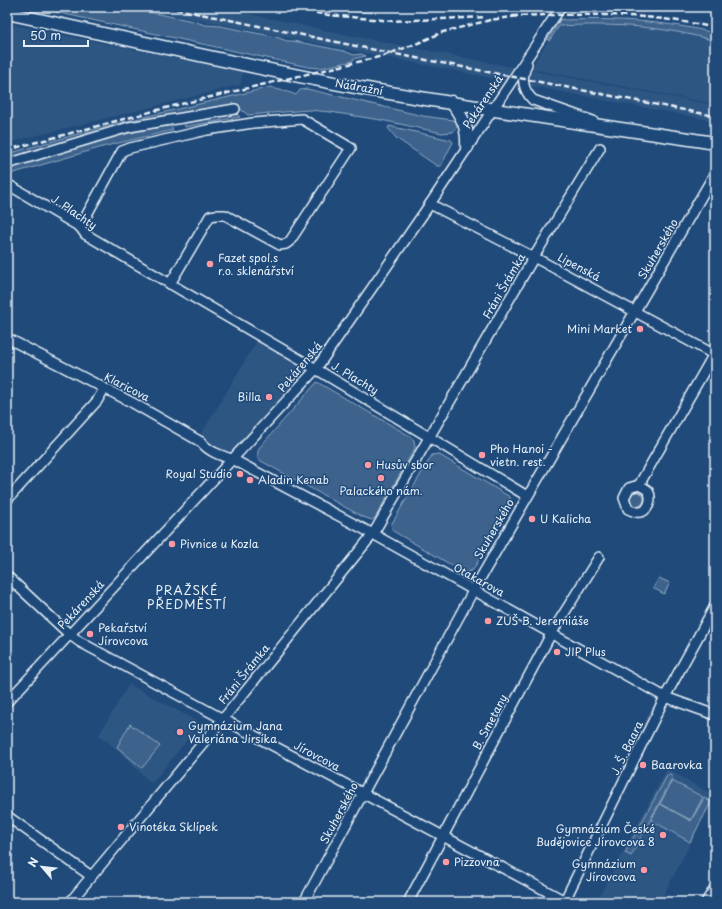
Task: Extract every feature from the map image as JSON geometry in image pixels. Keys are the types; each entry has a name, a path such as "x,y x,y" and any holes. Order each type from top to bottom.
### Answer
{"main road":[{"name":"Nádražní","path":"7,13 299,76 492,110 715,143"},
{"path":"452,102 465,123 468,135 467,147"}],"street":[{"name":"Pekárenská","path":"7,702 69,634 234,460 316,370 430,204 560,7"},
{"path":"533,50 522,79 524,87 533,100 610,127"},
{"path":"7,164 129,127 235,109"},
{"path":"176,119 178,137"},
{"path":"80,227 122,151 130,148 207,130 302,119 351,148 290,241 286,244 280,245 225,215 210,216 170,284"},
{"name":"Fráni Šrámka","path":"429,436 600,148"},
{"name":"Skuherského","path":"304,902 473,591 527,496 712,185 715,173"},
{"name":"J. Plachty","path":"7,184 80,227 85,234 429,436 527,496"},
{"name":"Lipenská","path":"430,204 636,311 714,355"},
{"name":"Klaricova","path":"7,338 133,403 201,442 219,455 234,460"},
{"path":"639,486 714,355"},
{"path":"7,500 97,401 104,388"},
{"path":"373,534 429,436"},
{"name":"Otakarova","path":"234,460 373,534 666,697 715,715"},
{"name":"Fráni Šrámka","path":"70,902 223,719 373,534"},
{"name":"B. Smetany","path":"408,902 551,634 599,557"},
{"name":"Jírovcova","path":"7,576 69,634 80,642 565,901"},
{"name":"J. Š. Baara","path":"565,901 666,697 715,606"},
{"path":"7,816 91,876"},
{"path":"706,902 715,888"}],"shaded area":[{"path":"32,7 119,7 193,21 205,25 220,26 276,37 287,41 344,51 354,55 361,54 366,56 353,59 353,61 320,68 308,67"},
{"path":"133,7 216,7 333,32 715,105 715,121 536,87"},
{"path":"308,7 368,7 372,13 321,9"},
{"path":"561,19 622,20 659,23 715,33 715,41 657,29 618,25 579,25 559,26 549,41 548,39"},
{"path":"590,24 666,28 715,39 715,104 531,69 557,26"},
{"path":"14,25 243,72 240,85 7,143 7,36"},
{"path":"271,87 296,95 300,90 307,89 423,116 453,120 460,123 453,132 442,133 381,120 330,112 308,110 248,115 239,108 221,106 160,117 119,127 7,160 7,154 106,126"},
{"path":"234,112 240,117 185,127 184,121"},
{"path":"171,125 173,130 106,146 7,175 7,169 47,156 87,144"},
{"path":"389,126 451,140 453,142 441,166 437,166 396,138 388,128"},
{"path":"258,339 310,370 232,454 199,438"},
{"path":"317,382 408,435 414,440 415,448 375,518 372,520 363,517 261,461 258,456 259,448"},
{"path":"438,454 510,497 511,504 473,570 465,573 393,531 391,525 432,455"},
{"path":"637,492 642,494 644,499 642,504 637,506 632,504 630,499 632,494"},
{"path":"659,578 670,583 664,594 653,588"},
{"name":"Gymnázium Jana Valeriána Jirsíka","path":"129,684 198,722 199,725 151,783 114,747 99,735"},
{"path":"130,724 160,746 142,768 117,747"},
{"name":"Gymnázium České Budějovice Jírovcova 8","path":"667,769 715,796 715,799 660,902 601,902 598,900 599,897"},
{"path":"668,774 673,777 631,856 625,853"},
{"path":"672,781 703,797 691,820 660,804"},
{"path":"704,798 711,802 690,842 651,820 660,804 691,821"}],"railway":[{"path":"167,7 380,51 715,116"},
{"path":"280,7 329,15 393,21 486,17"},
{"path":"512,16 614,15 664,19 715,28"},
{"path":"7,150 173,106 383,56 443,32 490,20 518,16"}],"place":[{"name":"Fazet spol.s r.o. sklenářství","path":"210,264"},
{"name":"Mini Market","path":"640,329"},
{"name":"Billa","path":"269,397"},
{"name":"Pho Hanoi - vietn. rest.","path":"482,455"},
{"name":"Husův sbor","path":"368,465"},
{"name":"Royal Studio","path":"240,474"},
{"name":"Palackého nám.","path":"381,478"},
{"name":"Aladin Kenab","path":"250,480"},
{"name":"U Kalicha","path":"532,519"},
{"name":"Pivnice u Kozla","path":"172,544"},
{"name":"ZUŠ B. Jeremiáše","path":"488,621"},
{"name":"Pekařství Jírovcova","path":"90,634"},
{"name":"JIP Plus","path":"557,652"},
{"name":"Gymnázium Jana Valeriána Jirsíka","path":"180,732"},
{"name":"Baarovka","path":"643,765"},
{"name":"Vinotéka Sklípek","path":"121,827"},
{"name":"Gymnázium České Budějovice Jírovcova 8","path":"663,835"},
{"name":"Pizzovna","path":"446,862"},
{"name":"Gymnázium Jírovcova","path":"644,870"}],"district":[{"name":"PRAŽSKÉ PŘEDMĚSTÍ","path":"187,598"}]}
